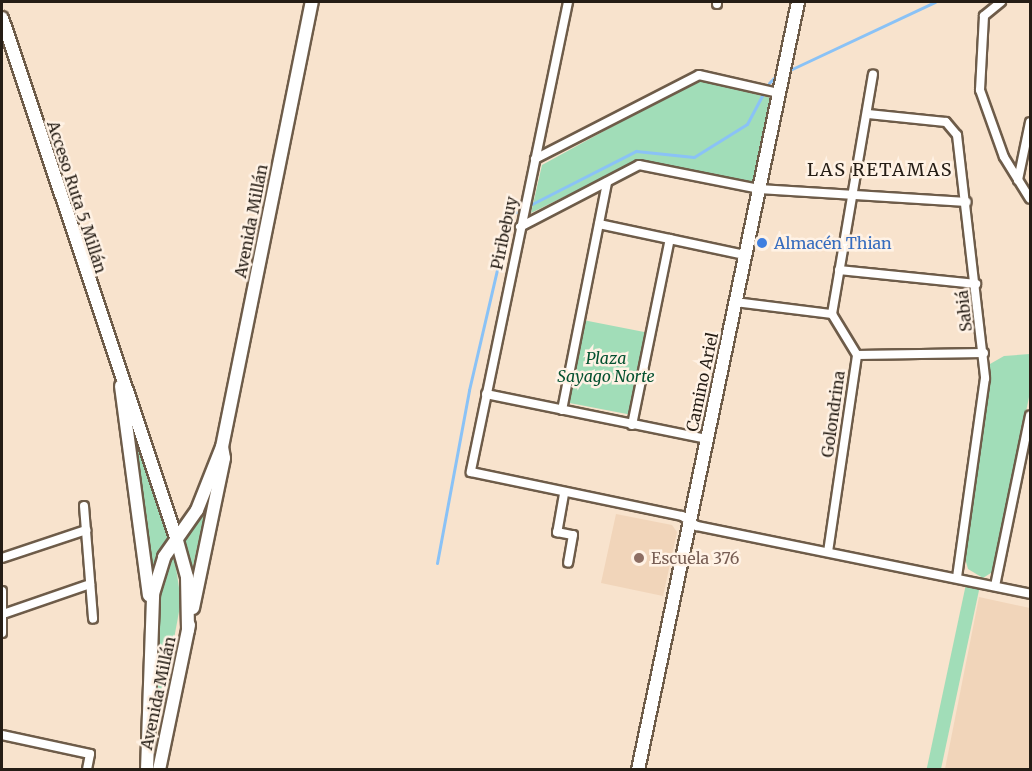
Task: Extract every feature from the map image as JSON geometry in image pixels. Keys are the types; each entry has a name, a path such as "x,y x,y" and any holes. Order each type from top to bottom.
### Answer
{"street":[{"name":"Avenida Millán","path":"147,770 150,614 164,556 197,510 222,447 312,2"},
{"name":"Piribebuy","path":"564,494 471,472 568,2"},
{"name":"Camino Ariel","path":"638,770 798,2"},
{"path":"1001,2 984,16 980,90 1018,180 1030,199"},
{"name":"Acceso Ruta 5 Millán","path":"2,18 121,386 150,614"},
{"path":"735,302 832,314 868,114 873,74"},
{"path":"536,159 699,75 779,93"},
{"name":"Sabiá","path":"868,114 952,127 967,202 984,353 983,419 957,578"},
{"path":"1018,180 1030,122"},
{"path":"520,227 607,182 644,166 759,189 852,198 967,202"},
{"path":"561,410 607,182"},
{"path":"599,224 746,255"},
{"path":"632,425 670,239"},
{"path":"839,270 976,285"},
{"name":"Golondrina","path":"828,552 857,355 832,314"},
{"path":"857,355 984,353"},
{"name":"Acceso Ruta 5 Millán","path":"121,386 130,399 187,577 188,630"},
{"path":"486,394 707,440"},
{"path":"995,586 1030,416"},
{"name":"Avenida Millán","path":"159,770 224,458 222,447"},
{"path":"568,563 573,536 557,532 564,494 1030,594"},
{"path":"84,506 93,619"},
{"path":"2,558 86,530"},
{"path":"4,608 90,584"},
{"path":"2,591 4,608 2,633"},
{"path":"2,735 90,754 87,770"}],"shaded area":[{"name":"Escuela 376","path":"616,514 672,525 677,532 663,596 601,583"},
{"path":"979,597 1030,608 1030,769 945,769"}],"green space":[{"path":"697,80 771,98 753,183 637,161 531,213 542,165"},
{"name":"Plaza Sayago Norte","path":"583,320 647,332 631,415 567,402"},
{"path":"1030,354 1030,392 994,571 983,578 968,569 963,551 990,364 1004,356"},
{"path":"127,407 170,538 152,580 147,518"},
{"path":"208,499 193,566 188,567 179,538"},
{"path":"173,548 181,601 155,741 158,593"},
{"path":"966,584 980,587 941,770 927,769"}],"waterway":[{"path":"792,69 935,2"},
{"path":"769,83 775,77"},
{"path":"532,204 636,151 694,157 747,124 762,96"},
{"path":"437,563 469,390 510,214 516,212"}],"place":[{"name":"Almacén Thian","path":"762,243"},
{"name":"Escuela 376","path":"639,558"}],"district":[{"name":"LAS RETAMAS","path":"880,170"}]}
